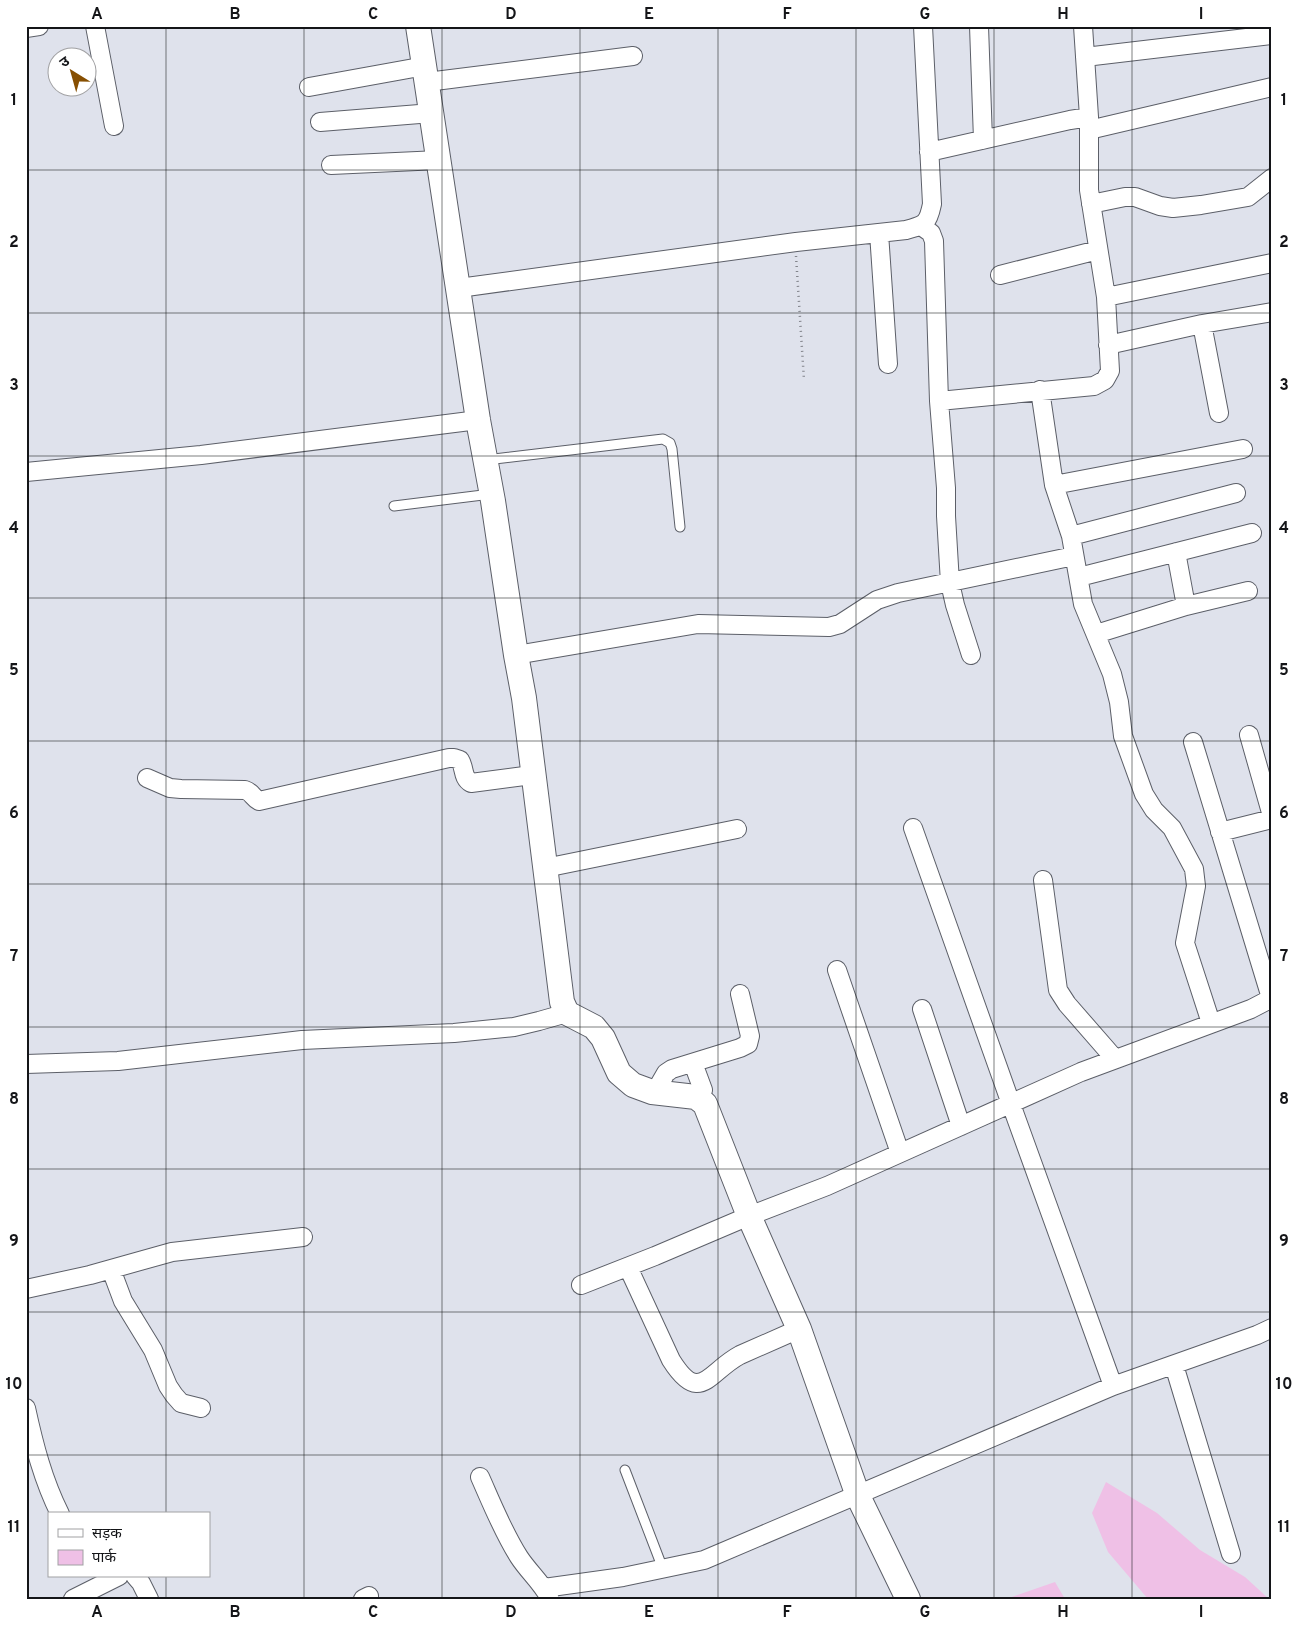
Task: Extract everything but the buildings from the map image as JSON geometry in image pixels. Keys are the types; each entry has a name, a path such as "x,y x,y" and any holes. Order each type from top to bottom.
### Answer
{"street":[{"path":"26,28 39,26"},
{"path":"95,26 114,126"},
{"path":"418,26 478,420 492,494 524,698 532,775 562,1002 567,1013 594,1027 603,1038 619,1073 633,1085 655,1092 696,1097 705,1104 749,1216 799,1328 858,1496 908,1599"},
{"path":"459,288 796,242 906,230 922,226 929,218 932,204 923,26"},
{"path":"979,26 983,140"},
{"path":"939,401 1094,386 1105,380 1110,371 1106,297 1089,190 1089,124 1083,26"},
{"path":"1085,57 1272,35"},
{"path":"309,87 426,74 633,56"},
{"path":"929,152 1070,120 1089,124 1272,87"},
{"path":"320,122 432,113"},
{"path":"332,165 439,160"},
{"path":"1091,204 1125,197 1135,197 1160,206 1173,208 1201,205 1248,197 1272,178"},
{"path":"922,226 931,233 934,242 939,401 946,488 950,582 955,605 971,655"},
{"path":"879,233 888,364"},
{"path":"1000,275 1098,250"},
{"path":"1106,297 1272,263"},
{"path":"1108,345 1202,324 1272,312"},
{"path":"1202,324 1219,413"},
{"path":"1040,390 1054,484 1071,536 1083,604 1116,688 1123,736 1141,788 1154,810 1172,828 1194,869 1196,886 1185,943 1210,1023"},
{"path":"26,472 201,455 478,420"},
{"path":"1054,484 1243,449"},
{"path":"1071,536 1236,494"},
{"path":"1079,577 1252,533"},
{"path":"1176,552 1186,606"},
{"path":"516,655 698,624 829,627 848,620 877,600 898,592 1074,556"},
{"path":"1096,634 1186,606 1248,591"},
{"path":"1220,832 1272,817 1249,735"},
{"path":"581,1285 826,1186 1081,1072 1251,1009 1272,998 1193,742"},
{"path":"147,778 170,788 245,790 249,791 259,801 449,758 460,760 465,777 471,783 532,775"},
{"path":"545,868 737,828"},
{"path":"913,828 1113,1386"},
{"path":"1043,880 1058,990 1067,1004 1115,1059"},
{"path":"838,970 900,1153"},
{"path":"655,1092 666,1072 748,1044 750,1038 740,994"},
{"path":"922,1009 962,1126"},
{"path":"26,1064 118,1061 302,1040 454,1032 514,1026 567,1013"},
{"path":"693,1063 703,1090 696,1097"},
{"path":"26,1289 172,1252 303,1237"},
{"path":"628,1267 671,1360 679,1372 689,1382 694,1384 699,1384 706,1380 740,1355 799,1328"},
{"path":"111,1269 123,1301 153,1350 168,1386 181,1403 201,1408"},
{"path":"480,1477 498,1519 517,1555 546,1593 704,1560 1113,1386 1272,1328"},
{"path":"1174,1364 1231,1554"},
{"path":"26,1408 35,1449 59,1512"},
{"path":"73,1599 116,1578"},
{"path":"137,1578 149,1599"}],"lane":[{"path":"486,460 662,439 670,443 672,449 680,527"},
{"path":"394,506 492,494"},
{"path":"625,1470 664,1569"}],"path":[{"path":"796,242 804,380"}],"green space":[{"path":"1106,1482 1157,1513 1200,1550 1245,1577 1269,1599 1148,1599 1108,1552 1092,1513"},
{"path":"1055,1582 1065,1599 1006,1599"}]}
